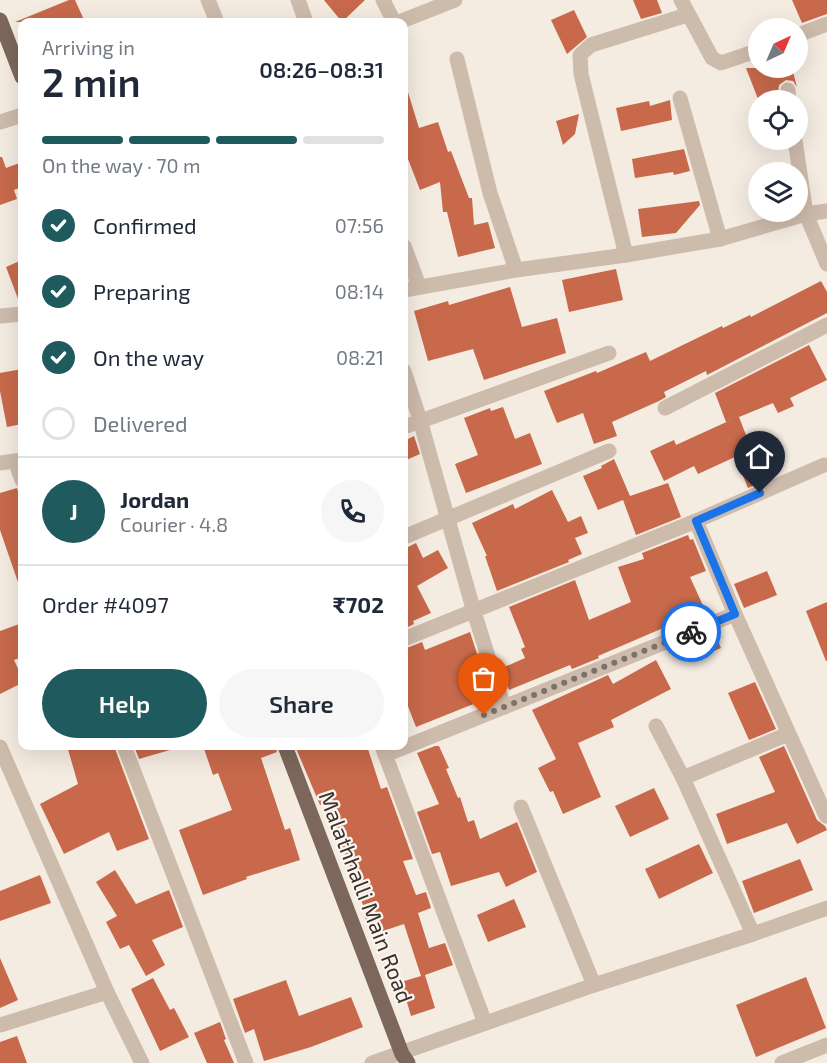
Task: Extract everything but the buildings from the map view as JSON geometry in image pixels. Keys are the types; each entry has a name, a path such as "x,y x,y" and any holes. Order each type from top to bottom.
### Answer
{"main road":[{"path":"0,20 18,67"},
{"name":"Malathhalli Main Road","path":"287,750 404,1060"}],"street":[{"path":"208,0 215,18"},
{"path":"298,0 305,18"},
{"path":"383,0 391,18"},
{"path":"408,18 455,0"},
{"path":"681,0 712,58 722,63 748,54"},
{"path":"626,255 581,74 580,55 591,45 687,15"},
{"path":"808,31 827,24"},
{"path":"457,59 490,194 516,270"},
{"path":"680,98 720,239"},
{"path":"0,122 18,116"},
{"path":"808,213 827,211"},
{"path":"808,218 827,264"},
{"path":"408,289 720,239 776,222"},
{"path":"408,257 419,286"},
{"path":"0,316 18,314"},
{"path":"665,408 827,325"},
{"path":"408,425 609,353"},
{"path":"408,383 504,707"},
{"path":"408,535 609,451"},
{"path":"408,637 696,521 824,465"},
{"path":"696,521 735,614 826,816"},
{"path":"408,741 504,707 735,614"},
{"path":"656,726 683,778 753,934"},
{"path":"683,778 788,734"},
{"path":"0,747 107,992 142,1063"},
{"path":"126,750 246,1063"},
{"path":"384,750 485,1023"},
{"path":"521,807 594,985"},
{"path":"372,1063 404,1060 485,1023 827,908"},
{"path":"0,1025 107,992"},
{"path":"782,1063 827,1045"}],"way so far":[{"path":"484,715 691,632"}],"route":[{"path":"691,632 735,614 696,521 760,493"}]}
